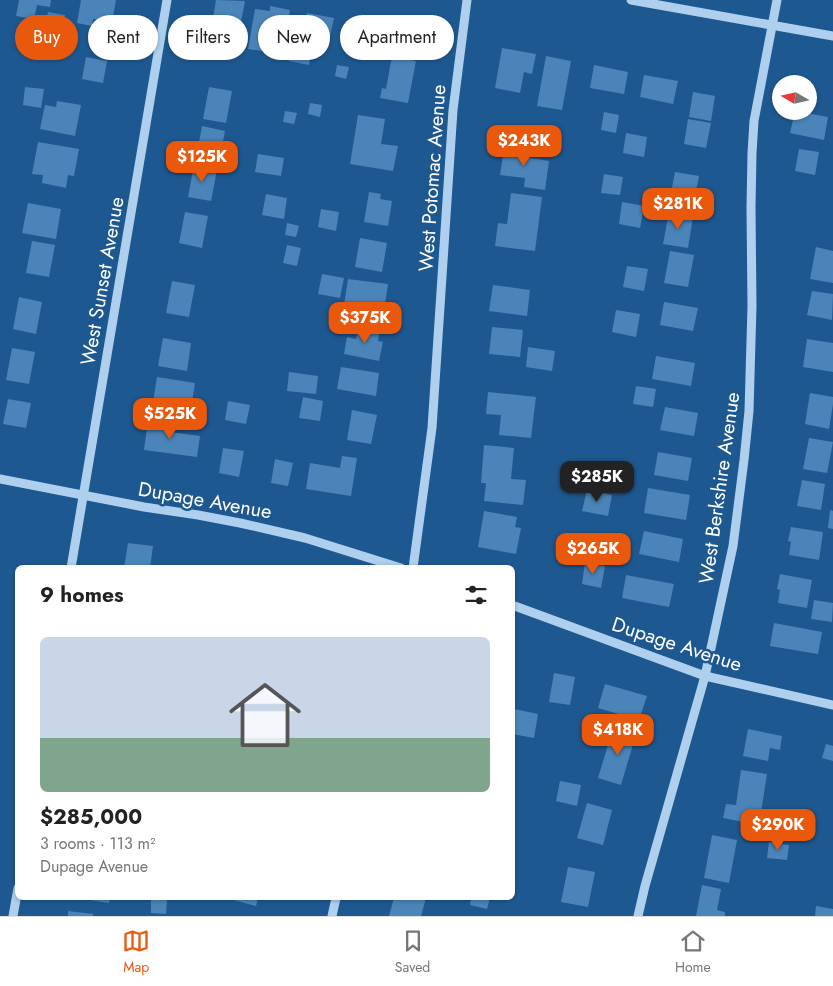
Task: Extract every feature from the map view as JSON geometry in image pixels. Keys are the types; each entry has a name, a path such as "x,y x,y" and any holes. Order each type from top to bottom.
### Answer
{"street":[{"name":"West Sunset Avenue","path":"71,565 166,0"},
{"name":"West Potomac Avenue","path":"414,565 432,428 453,110 467,0"},
{"path":"631,0 833,36"},
{"name":"West Berkshire Avenue","path":"638,916 705,676 733,546 749,411 752,341 751,207 754,121 777,0"},
{"name":"Dupage Avenue","path":"0,479 144,507 240,523 305,538 391,565"},
{"name":"Dupage Avenue","path":"515,606 705,676 833,705"},
{"path":"13,916 16,900"},
{"path":"332,916 336,900"}],"building":[{"path":"19,0 51,0 50,7 37,5 35,15 16,15"},
{"path":"81,0 116,0 113,15 88,15 88,25 78,23"},
{"path":"216,0 245,1 242,15 214,15"},
{"path":"270,6 290,10 289,15 258,15 258,50 248,49 255,9 270,11"},
{"path":"48,12 65,15 47,15"},
{"path":"330,17 334,18 330,36"},
{"path":"502,48 536,54 532,74 524,72 520,93 495,88"},
{"path":"546,56 571,61 562,110 537,106"},
{"path":"86,57 88,60 107,61 103,83 82,79"},
{"path":"289,60 310,60 309,65"},
{"path":"391,60 416,61 408,103 380,98 382,88 386,89"},
{"path":"337,65 349,67 346,79 335,76"},
{"path":"594,65 628,72 624,94 590,88"},
{"path":"644,75 678,81 673,104 640,97"},
{"path":"25,87 44,89 41,108 23,105"},
{"path":"209,87 232,91 226,123 203,119"},
{"path":"693,92 715,96 711,121 689,117"},
{"path":"57,101 81,105 75,136 40,129 45,105 56,107"},
{"path":"310,103 322,105 320,117 308,114"},
{"path":"285,111 297,113 294,124 283,122"},
{"path":"604,112 619,115 616,133 601,130"},
{"path":"358,115 385,119 381,144 398,146 393,171 350,164"},
{"path":"818,115 828,117 824,140 790,133 793,120 818,120"},
{"path":"688,119 711,123 706,148 684,144"},
{"path":"202,126 225,131 219,162 196,158"},
{"path":"626,133 647,137 644,157 623,153"},
{"path":"38,142 79,149 74,176 68,175 66,188 42,183 43,175 32,174"},
{"path":"505,142 526,145 524,157 549,161 545,190 524,187 525,178 500,175"},
{"path":"799,149 819,152 815,175 795,171"},
{"path":"258,154 284,158 281,176 255,172"},
{"path":"194,165 217,170 211,201 188,197"},
{"path":"675,172 699,176 693,207 669,203"},
{"path":"604,174 623,177 620,195 601,193"},
{"path":"369,192 381,194 380,199 392,201 388,226 364,222"},
{"path":"511,193 542,197 535,251 495,246 498,223 507,224"},
{"path":"266,194 287,198 284,219 262,215"},
{"path":"622,202 644,206 640,228 619,224"},
{"path":"28,203 61,209 56,239 22,233"},
{"path":"321,209 339,212 336,231 318,227"},
{"path":"185,212 208,216 202,248 179,243"},
{"path":"669,212 693,217 688,248 663,244"},
{"path":"287,223 299,226 296,237 285,235"},
{"path":"360,238 387,243 382,272 355,267"},
{"path":"32,241 55,245 49,277 26,273"},
{"path":"287,245 301,248 297,266 283,263"},
{"path":"816,247 833,251 833,283 810,279"},
{"path":"670,251 694,255 688,287 664,283"},
{"path":"627,266 648,269 644,291 623,287"},
{"path":"322,274 344,278 340,298 318,294"},
{"path":"348,279 388,284 384,311 344,305"},
{"path":"172,281 195,285 189,317 166,313"},
{"path":"493,285 530,290 527,316 489,311"},
{"path":"812,291 833,294 832,320 807,315"},
{"path":"19,297 42,302 36,334 13,329"},
{"path":"664,302 698,308 693,331 660,325"},
{"path":"616,310 640,314 636,337 612,332"},
{"path":"359,325 380,329 378,341 383,342 379,361 344,354 347,337 356,339"},
{"path":"492,327 523,330 520,357 489,354"},
{"path":"163,338 191,343 187,371 158,366"},
{"path":"807,339 833,343 833,372 803,367"},
{"path":"528,347 555,351 552,371 526,367"},
{"path":"12,348 35,352 29,384 6,380"},
{"path":"656,356 695,363 691,386 652,379"},
{"path":"341,367 379,373 376,396 337,389"},
{"path":"289,372 318,376 316,394 287,391"},
{"path":"157,377 195,383 191,409 153,402"},
{"path":"636,386 656,389 653,407 633,404"},
{"path":"488,392 536,397 531,438 499,435 501,415 486,414"},
{"path":"810,393 833,397 829,429 805,424"},
{"path":"303,397 323,401 320,421 299,418"},
{"path":"8,399 31,403 26,428 3,424"},
{"path":"228,401 250,405 246,424 225,420"},
{"path":"665,407 698,413 694,436 660,430"},
{"path":"352,410 377,415 371,444 347,440"},
{"path":"148,420 172,423 170,432 200,436 197,457 144,450"},
{"path":"809,438 833,442 827,473 803,469"},
{"path":"484,445 514,448 511,479 526,480 523,505 484,501 486,483 481,483"},
{"path":"223,448 244,451 239,477 219,473"},
{"path":"658,452 692,458 688,481 654,475"},
{"path":"342,456 357,458 351,496 306,489 310,463 340,468"},
{"path":"275,459 293,463 288,486 271,483"},
{"path":"802,480 825,484 821,510 797,506"},
{"path":"648,488 690,495 686,520 644,513"},
{"path":"587,490 612,495 608,516 582,511"},
{"path":"830,510 833,511 833,529 828,528"},
{"path":"484,511 517,517 515,527 521,528 516,554 478,547"},
{"path":"791,527 823,532 819,560 789,555 791,542 788,541"},
{"path":"644,531 683,539 679,562 639,554"},
{"path":"583,537 604,540 601,560 580,558"},
{"path":"128,543 153,546 150,565 124,565"},
{"path":"585,563 605,566 601,588 582,584"},
{"path":"780,574 812,580 807,608 778,603 780,590 777,589"},
{"path":"626,575 674,584 669,607 622,598"},
{"path":"814,600 833,603 832,622 811,619"},
{"path":"774,623 822,632 818,654 770,646"},
{"path":"554,673 575,677 570,705 549,702"},
{"path":"605,684 647,696 639,720 598,708"},
{"path":"515,709 538,714 534,738 515,735"},
{"path":"617,725 637,731 621,785 598,778 608,745 611,746"},
{"path":"748,729 782,736 780,750 770,748 768,761 743,756"},
{"path":"826,744 833,746 833,761 822,758"},
{"path":"741,770 767,774 759,825 723,818 726,804 736,805"},
{"path":"560,781 581,785 577,806 556,801"},
{"path":"587,803 612,810 603,845 577,838"},
{"path":"712,835 737,840 729,883 704,878"},
{"path":"769,842 789,845 787,860 767,858"},
{"path":"568,867 595,872 588,907 561,902"},
{"path":"702,885 721,889 717,910 725,912 725,916 696,916"},
{"path":"89,900 110,900 109,903"},
{"path":"151,900 167,900 166,914 151,913"},
{"path":"233,900 258,900 256,906"},
{"path":"393,900 425,900 421,916 389,916"},
{"path":"471,900 489,900 487,909 470,905"},
{"path":"816,906 833,909 833,916 815,916"},
{"path":"68,911 93,914 93,916 68,916"}]}
